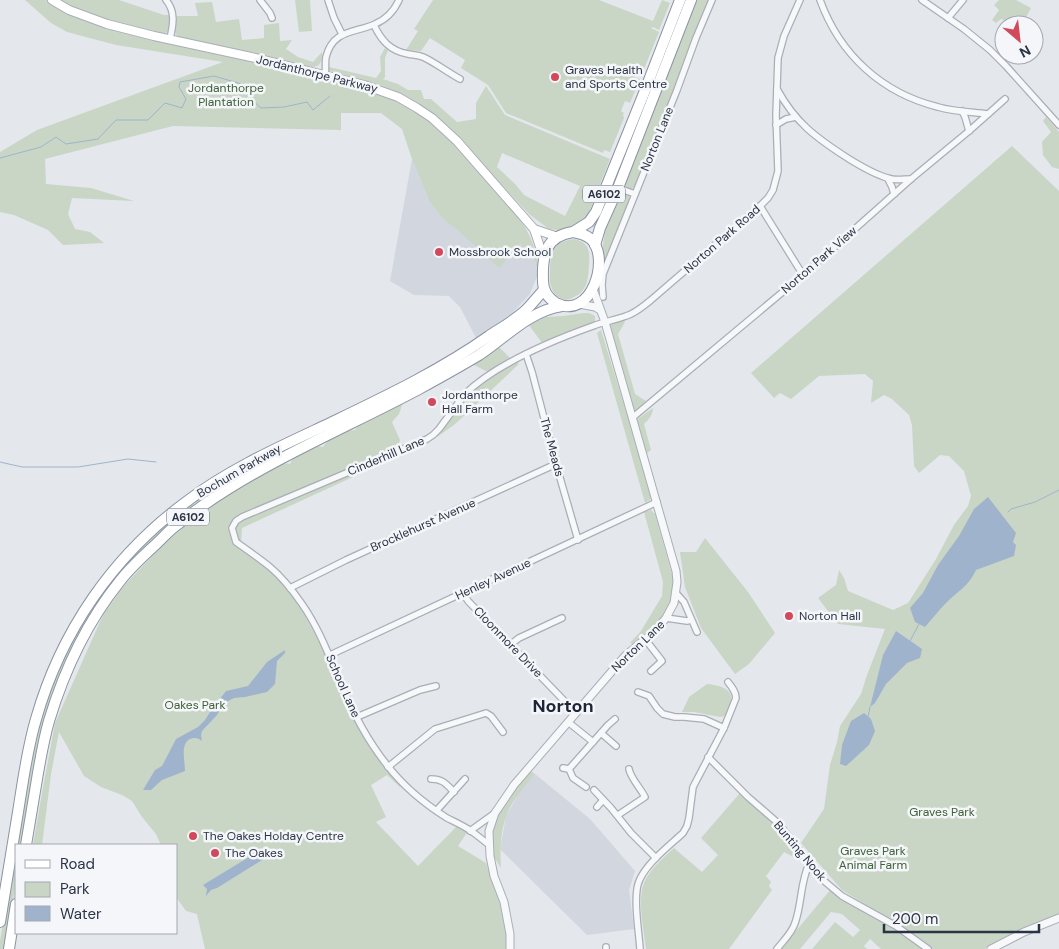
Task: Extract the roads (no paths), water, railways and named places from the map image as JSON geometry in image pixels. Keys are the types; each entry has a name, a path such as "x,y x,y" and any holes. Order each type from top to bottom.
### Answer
{"highway":[{"name":"A6102","path":"573,232 589,222 596,212 680,0"},
{"name":"A6102","path":"595,245 600,228 618,188 691,0"},
{"path":"573,232 583,234 595,245 598,254 597,276 594,289 579,304 562,306 551,300 544,290 543,256 550,244 558,237 573,232"},
{"name":"Bochum Parkway","path":"0,922 27,761 42,700 60,654 76,623 119,564 161,522 195,496 239,468 435,370 467,351 526,310 544,290"},
{"name":"Bochum Parkway","path":"26,844 48,723 70,662 83,636 102,606 120,580 144,555 177,525 250,475 443,376 479,354 532,317 551,308 562,306"},
{"path":"9,949 15,910"}],"main road":[{"name":"Jordanthorpe Parkway","path":"52,0 68,10 107,24 364,85 408,102 432,118 457,141 534,229 543,256"},
{"path":"534,229 558,237"}],"street":[{"path":"166,0 173,14 170,39"},
{"path":"260,0 272,18"},
{"path":"328,0 342,34"},
{"path":"325,76 326,58 332,44 342,34 374,25 386,18 399,0"},
{"name":"Norton Lane","path":"604,297 602,285 604,274 712,0"},
{"name":"Norton Park Road","path":"605,322 625,317 640,309 760,206 770,194 776,182 778,171 776,125 777,65 784,36 801,0"},
{"path":"819,0 838,38 858,62 878,79 900,93 939,108 988,114"},
{"path":"922,0 971,34 1001,60 1059,125"},
{"path":"948,18 963,0"},
{"path":"374,25 380,38 390,47 403,53 424,58 460,79"},
{"path":"776,87 796,117 830,147 860,166 888,179 900,180 911,178"},
{"name":"Norton Park View","path":"632,418 803,275 911,178 1005,99"},
{"path":"962,112 969,131"},
{"path":"776,125 786,119 796,117"},
{"path":"888,179 894,194"},
{"path":"618,188 635,194"},
{"path":"760,206 803,275"},
{"name":"Norton Lane","path":"510,949 508,919 492,866 489,845 489,832 494,813 514,785 625,656 666,618 674,603 678,582 657,502 594,289"},
{"path":"579,304 600,310"},
{"name":"Cinderhill Lane","path":"232,528 236,521 242,517 433,435 471,388 494,372 550,342 605,322"},
{"name":"The Meads","path":"526,354 578,540"},
{"name":"Brocklehurst Avenue","path":"290,588 346,560 556,464"},
{"name":"Henley Avenue","path":"330,655 657,502"},
{"name":"School Lane","path":"232,528 236,542 269,566 303,604 330,655 339,681 356,717 372,745 388,767 412,792 470,830 489,845"},
{"name":"Cloonmore Drive","path":"462,593 576,712"},
{"path":"676,593 684,602 697,632"},
{"path":"510,644 562,618"},
{"path":"666,618 691,620"},
{"path":"645,639 662,662 651,670"},
{"path":"640,949 636,902 638,882 648,866 683,833 689,818 693,786 724,728 736,698 734,689 728,682"},
{"path":"356,717 420,690 436,686"},
{"path":"638,692 650,696 657,708 664,714 675,717 684,716 704,719 724,728"},
{"path":"388,767 435,729 486,713 491,716 503,732"},
{"path":"586,787 573,778 566,768 615,719"},
{"path":"568,722 593,742"},
{"path":"601,733 616,746"},
{"name":"Bunting Nook","path":"708,757 748,797 778,823 823,880 842,896 896,926 928,949"},
{"path":"618,816 645,797 636,781 630,776 629,770"},
{"path":"431,778 443,781 454,792"},
{"path":"437,810 466,779"},
{"path":"594,790 628,830 656,858"},
{"path":"596,807 603,800"},
{"path":"470,830 494,813"},
{"path":"777,949 795,923 804,878 809,864"},
{"path":"991,949 1024,932 1059,918"}],"water":[{"path":"988,497 1016,533 1013,542 1016,545 1014,556 976,570 966,584 925,627 915,622 910,608 923,593 938,565 959,536 974,509"},
{"path":"896,631 922,649 920,658 907,663 886,684 875,703 870,707 883,655"},
{"path":"285,650 285,653 277,661 275,684 267,692 234,698 224,703 217,715 202,731 202,741 192,738 187,741 184,749 185,771 162,780 151,790 143,790 155,770 162,766 176,739 198,727 226,691 248,686 267,662"},
{"path":"864,713 871,719 875,731 869,745 846,766 840,764 842,745 851,721"},
{"path":"265,849 273,851 278,857 270,855 211,890 206,896 207,889 203,885"}],"waterway":[{"path":"0,158 41,147 56,137 66,144 98,139 116,120 148,120 165,103 182,108 186,99 179,87 180,82 214,76 245,85 251,99 261,108 284,107 307,102 313,110 330,96"},
{"path":"0,462 22,467 78,467 128,459 156,462"},
{"path":"1008,512 1011,509 1035,502 1059,490"},
{"path":"910,641 919,624"},
{"path":"868,717 870,707"}],"place":[{"name":"Graves Health and Sports Centre","path":"555,77"},
{"name":"Mossbrook School","path":"439,252"},
{"name":"Jordanthorpe Hall Farm","path":"432,402"},
{"name":"Norton Hall","path":"789,616"},
{"name":"The Oakes Holday Centre","path":"193,836"},
{"name":"The Oakes","path":"215,853"}],"district":[{"name":"Norton","path":"563,706"}],"park label":[{"name":"Jordanthorpe Plantation","path":"226,95"},
{"name":"Oakes Park","path":"195,705"},
{"name":"Graves Park","path":"942,812"},
{"name":"Graves Park Animal Farm","path":"873,858"}]}
